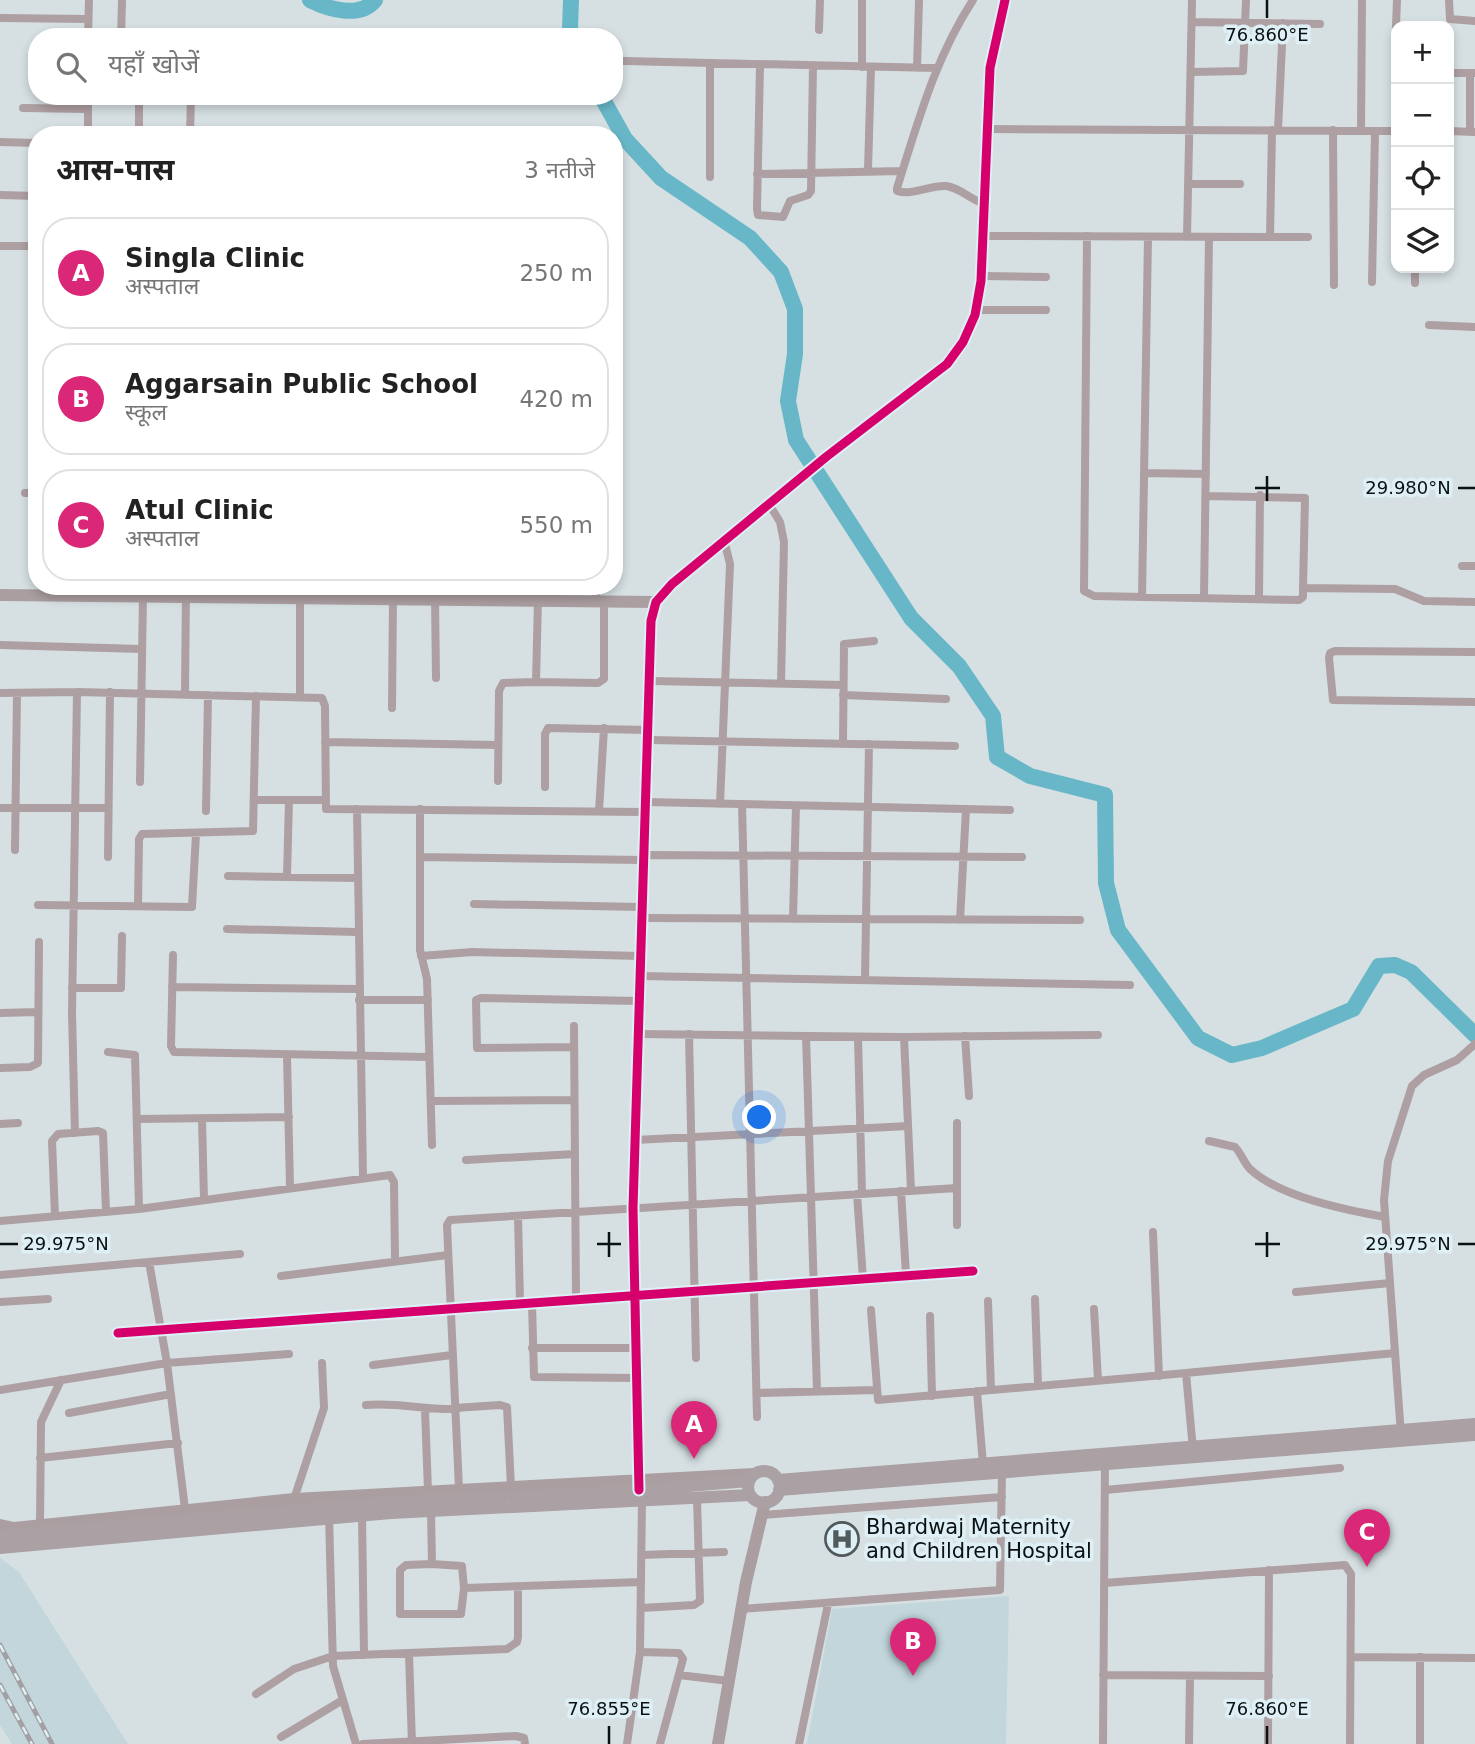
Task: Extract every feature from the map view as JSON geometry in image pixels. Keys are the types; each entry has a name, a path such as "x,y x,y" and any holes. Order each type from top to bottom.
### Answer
{"main road":[{"path":"779,1485 1401,1435 1475,1424"},
{"path":"1401,1435 1475,1435"},
{"path":"984,1469 1002,1473 1105,1459"},
{"path":"0,1548 391,1507 431,1511 640,1490 752,1478 766,1471 779,1485"},
{"path":"750,1495 752,1478"},
{"path":"0,1536 640,1490 697,1498 750,1495 764,1508 776,1497 779,1485"}],"street":[{"path":"88,28 89,0"},
{"path":"121,28 122,0"},
{"path":"819,30 820,0"},
{"path":"862,0 862,67"},
{"path":"917,68 919,0"},
{"path":"973,0 950,37 936,68 897,188 899,193 943,186 963,192 986,204"},
{"path":"627,1744 640,1652 642,1582 634,1209 651,621 656,602 672,584 805,473 947,365 963,342 976,310 982,276 990,68 1005,0"},
{"path":"1188,237 1192,0"},
{"path":"1191,72 1243,71 1247,0"},
{"path":"1361,131 1362,0"},
{"path":"1396,21 1397,0"},
{"path":"1449,0 1450,19 1475,21"},
{"path":"0,18 89,19"},
{"path":"1192,22 1320,23"},
{"path":"1270,237 1283,23"},
{"path":"624,61 936,68"},
{"path":"710,64 710,177"},
{"path":"760,65 758,215 779,217 785,216 793,198 808,195 811,173 813,66"},
{"path":"868,170 872,67"},
{"path":"1454,73 1473,73 1472,132 1454,131"},
{"path":"88,105 88,126"},
{"path":"139,105 139,126"},
{"path":"190,126 191,105"},
{"path":"23,108 88,109"},
{"path":"987,129 1391,131"},
{"path":"1333,130 1334,285"},
{"path":"1372,282 1375,131"},
{"path":"0,142 28,143"},
{"path":"757,173 902,171"},
{"path":"1189,184 1240,184"},
{"path":"0,195 28,196"},
{"path":"985,236 1308,237"},
{"path":"1087,236 1083,586 1088,595 1299,600 1303,597 1305,498 1206,496"},
{"path":"1142,597 1148,237"},
{"path":"1205,597 1209,237"},
{"path":"0,246 28,246"},
{"path":"1415,273 1415,283"},
{"path":"982,276 1046,277"},
{"path":"976,310 1046,310"},
{"path":"1429,326 1475,327"},
{"path":"1144,473 1206,474"},
{"path":"1259,598 1260,495"},
{"path":"769,504 780,522 784,542 781,683"},
{"path":"720,804 730,564 724,540"},
{"path":"1462,566 1475,566"},
{"path":"1303,588 1395,589 1424,601 1475,601"},
{"path":"0,595 152,595"},
{"path":"186,595 186,694"},
{"path":"293,595 300,697"},
{"path":"388,595 392,708"},
{"path":"400,595 435,598 468,595"},
{"path":"536,682 531,595 600,601 656,602"},
{"path":"498,781 500,686 508,682 598,683 604,679 598,595"},
{"path":"140,782 143,596"},
{"path":"435,598 436,678"},
{"path":"843,744 844,644 874,641"},
{"path":"0,645 142,649"},
{"path":"1475,652 1329,653 1333,700 1475,702"},
{"path":"651,681 843,685"},
{"path":"75,1133 72,988 77,692"},
{"path":"108,857 110,692"},
{"path":"0,693 110,692 300,697 324,700 324,800 327,809 599,811 742,804 1010,810"},
{"path":"15,850 17,693"},
{"path":"206,811 208,695"},
{"path":"843,695 946,699"},
{"path":"138,906 139,836 145,833 251,833 256,696"},
{"path":"545,787 545,730 551,726 604,728 649,735 724,741 955,746"},
{"path":"599,811 604,728"},
{"path":"325,742 498,745"},
{"path":"865,979 869,744"},
{"path":"254,800 324,800"},
{"path":"287,877 289,800"},
{"path":"742,804 757,1417"},
{"path":"793,919 796,806"},
{"path":"0,808 108,808"},
{"path":"357,809 363,1177"},
{"path":"420,809 421,956 426,972 428,1000 432,1144"},
{"path":"960,919 966,809"},
{"path":"37,905 189,908 194,905 196,834"},
{"path":"420,857 1022,857"},
{"path":"228,876 358,878"},
{"path":"474,904 746,919 1080,920"},
{"path":"227,929 358,932"},
{"path":"72,988 121,988 122,936"},
{"path":"0,1068 30,1067 38,1063 39,942"},
{"path":"421,956 472,952 640,956"},
{"path":"173,955 171,1046 174,1052 360,1058 428,1056"},
{"path":"640,976 1130,985"},
{"path":"172,987 359,989"},
{"path":"359,1000 428,1000"},
{"path":"575,1046 477,1048 476,1000 639,1001"},
{"path":"0,1013 38,1012"},
{"path":"574,1026 576,1299"},
{"path":"638,1034 858,1037 1098,1035"},
{"path":"689,1034 695,1205 696,1358"},
{"path":"806,1036 811,1282 817,1391"},
{"path":"965,1036 969,1096"},
{"path":"858,1037 859,1194 863,1279"},
{"path":"904,1037 911,1191"},
{"path":"1401,1435 1385,1217 1388,1161 1412,1086 1424,1075 1442,1069 1474,1046"},
{"path":"108,1052 135,1055 139,1209"},
{"path":"287,1056 290,1187"},
{"path":"431,1101 575,1100"},
{"path":"138,1119 289,1117"},
{"path":"202,1118 204,1200"},
{"path":"0,1124 18,1123"},
{"path":"957,1123 957,1225"},
{"path":"635,1140 908,1126"},
{"path":"55,1216 53,1138 75,1133 103,1133 106,1212"},
{"path":"1209,1141 1235,1147 1252,1171 1274,1183 1323,1203 1385,1217"},
{"path":"466,1160 575,1154"},
{"path":"0,1221 139,1209 386,1174 392,1177 395,1260"},
{"path":"459,1489 449,1308 447,1225 450,1220 957,1188"},
{"path":"901,1191 906,1275"},
{"path":"518,1216 520,1303"},
{"path":"1153,1232 1159,1376"},
{"path":"0,1275 240,1254"},
{"path":"281,1276 448,1255"},
{"path":"149,1262 167,1363 185,1509"},
{"path":"118,1333 973,1271"},
{"path":"1296,1292 1390,1283"},
{"path":"1035,1298 1038,1384"},
{"path":"0,1302 48,1299"},
{"path":"988,1301 991,1390"},
{"path":"532,1303 532,1375 537,1378 636,1378"},
{"path":"870,1310 876,1390 877,1398 881,1401 1038,1384 1159,1376 1395,1353"},
{"path":"1094,1310 1098,1380"},
{"path":"930,1316 932,1396"},
{"path":"532,1348 636,1348"},
{"path":"0,1390 167,1363 289,1354"},
{"path":"373,1365 452,1355"},
{"path":"295,1499 324,1408 322,1363"},
{"path":"1186,1373 1193,1452"},
{"path":"40,1525 41,1422 61,1380"},
{"path":"757,1393 876,1390"},
{"path":"977,1391 984,1469"},
{"path":"69,1413 171,1394"},
{"path":"366,1405 393,1402 425,1410 500,1405 507,1407 511,1486"},
{"path":"425,1410 428,1491"},
{"path":"40,1458 178,1443"},
{"path":"1103,1744 1105,1459"},
{"path":"1105,1490 1340,1468"},
{"path":"741,1609 999,1590 1002,1473"},
{"path":"0,1525 14,1528 185,1509 362,1494 511,1486 640,1490"},
{"path":"362,1494 364,1654"},
{"path":"328,1496 332,1656 341,1701 356,1744"},
{"path":"718,1744 741,1609 764,1508 1002,1497"},
{"path":"641,1608 697,1604 701,1598 697,1498"},
{"path":"431,1511 432,1564"},
{"path":"642,1555 724,1552"},
{"path":"432,1564 460,1565 464,1569 461,1614 400,1614 400,1570 407,1565 432,1564"},
{"path":"1104,1583 1341,1564 1349,1569 1350,1744"},
{"path":"1268,1744 1269,1570"},
{"path":"464,1588 642,1582"},
{"path":"256,1694 294,1669 332,1656 409,1654 513,1646 518,1636 518,1587"},
{"path":"799,1744 828,1604"},
{"path":"640,1652 682,1655 660,1744"},
{"path":"409,1654 412,1742"},
{"path":"1351,1657 1475,1658"},
{"path":"1420,1657 1420,1744"},
{"path":"679,1675 729,1681"},
{"path":"1103,1675 1269,1676"},
{"path":"1189,1744 1190,1675"},
{"path":"281,1737 341,1701"},
{"path":"363,1744 516,1735 524,1738 525,1744"}],"shaded area":[{"path":"0,1558 19,1572 128,1744 12,1744 0,1725"},
{"path":"1009,1596 1006,1744 807,1744 832,1609"}],"waterway":[{"path":"310,0 335,9 353,11 369,6 375,0"},
{"path":"570,28 571,0"},
{"path":"606,105 618,126"},
{"path":"623,135 661,178 750,238 781,272 795,309 795,354 788,401 796,440 911,618 959,666 993,716 997,757 1030,776 1105,795 1106,883 1118,930 1198,1038 1232,1055 1262,1048 1353,1009 1379,966 1395,965 1411,972 1475,1035"}],"railway":[{"path":"0,1645 52,1744"},
{"path":"0,1685 32,1744"}],"cycle path":[{"path":"639,1490 633,1208 651,621 656,602 672,584 826,457 947,364 963,342 975,315 981,281 990,68 1005,0"},
{"path":"118,1333 973,1271"}],"place":[{"name":"Singla Clinic","path":"694,1459"},
{"name":"Bhardwaj Maternity and Children Hospital","path":"842,1539"},
{"name":"Atul Clinic","path":"1367,1567"},
{"name":"Aggarsain Public School","path":"913,1676"}]}
